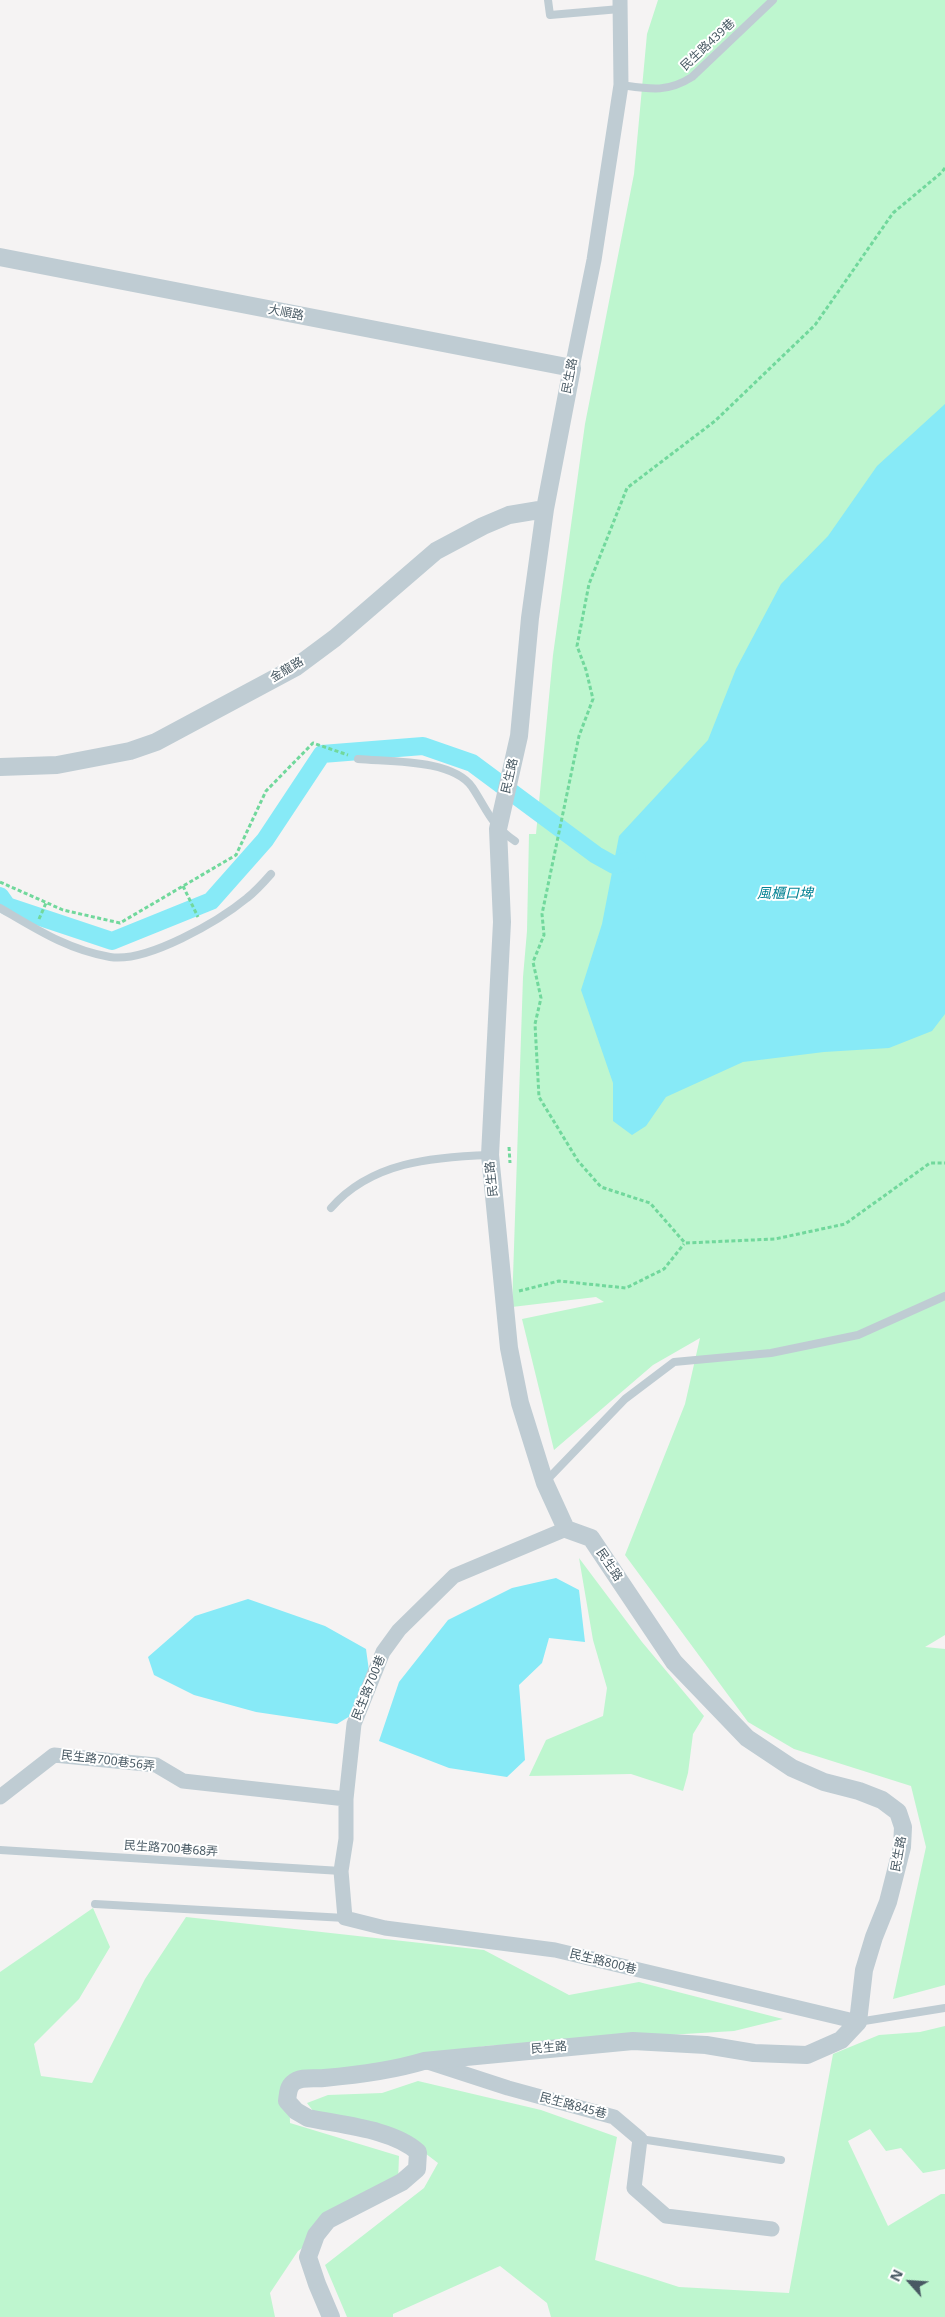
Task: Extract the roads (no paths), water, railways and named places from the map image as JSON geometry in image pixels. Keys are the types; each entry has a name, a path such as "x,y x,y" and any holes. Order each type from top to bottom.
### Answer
{"street":[{"name":"民生路","path":"331,2317 308,2257 316,2235 328,2220 402,2182 417,2169 418,2152 408,2143 394,2136 308,2118 296,2111 287,2101 288,2091 293,2083 299,2079 395,2070 424,2061 633,2041 807,2055 841,2040 858,2022 864,1970 874,1937 888,1902 902,1847 903,1827 898,1812 882,1800 859,1791 824,1782 792,1768 747,1738 674,1662 591,1538 566,1530 545,1483 520,1403 510,1348 490,1155 502,922 498,829 519,736 530,618 545,509 594,260 621,85 620,4"},
{"name":"大順路","path":"0,257 572,368"},
{"name":"金龍路","path":"0,768 56,765 130,751 156,742 296,667 335,638 436,552 483,526 509,515 545,509"},
{"name":"民生路700巷","path":"345,1918 341,1871 346,1839 346,1799 354,1724 383,1652 399,1630 454,1576 566,1530"},
{"name":"民生路700巷56弄","path":"0,1798 54,1755 156,1765 183,1781 346,1799"},
{"name":"民生路800巷","path":"345,1918 385,1928 555,1950 858,2022"},
{"name":"民生路845巷","path":"424,2061 508,2088 614,2117 640,2139"},
{"path":"640,2139 634,2188 666,2216 772,2229"}],"lane":[{"path":"548,0 550,15 620,4"},
{"name":"民生路439巷","path":"621,85 641,88 677,86 692,77 773,0"},
{"path":"358,759 442,767 461,776 471,786 498,829 515,841"},
{"path":"0,908 56,941 111,957 128,957 146,952 203,928 248,898 271,874"},
{"path":"331,1208 345,1192 380,1172 442,1157 490,1155"},
{"path":"545,1483 625,1399 674,1362 771,1353 858,1335 945,1296"},
{"name":"民生路700巷68弄","path":"0,1850 341,1871"},
{"path":"95,1904 345,1918"},
{"path":"858,2022 945,2008"},
{"path":"640,2139 781,2160"}],"water":[{"name":"風櫃口埤","path":"945,404 945,1014 932,1031 889,1048 824,1052 743,1062 666,1097 646,1126 632,1135 613,1121 613,1083 581,990 602,924 619,836 708,740 736,669 781,584 828,536 877,466"},
{"path":"556,1578 579,1590 585,1642 549,1638 542,1663 519,1685 525,1760 507,1777 449,1768 379,1741 399,1682 448,1620 512,1588"},
{"path":"248,1599 325,1626 366,1649 369,1671 355,1713 337,1724 256,1712 194,1695 154,1675 148,1657 195,1616"}],"waterway":[{"path":"0,896 7,906 112,941 211,901 265,840 322,754 423,746 472,763 596,855 614,865 637,859"}]}
